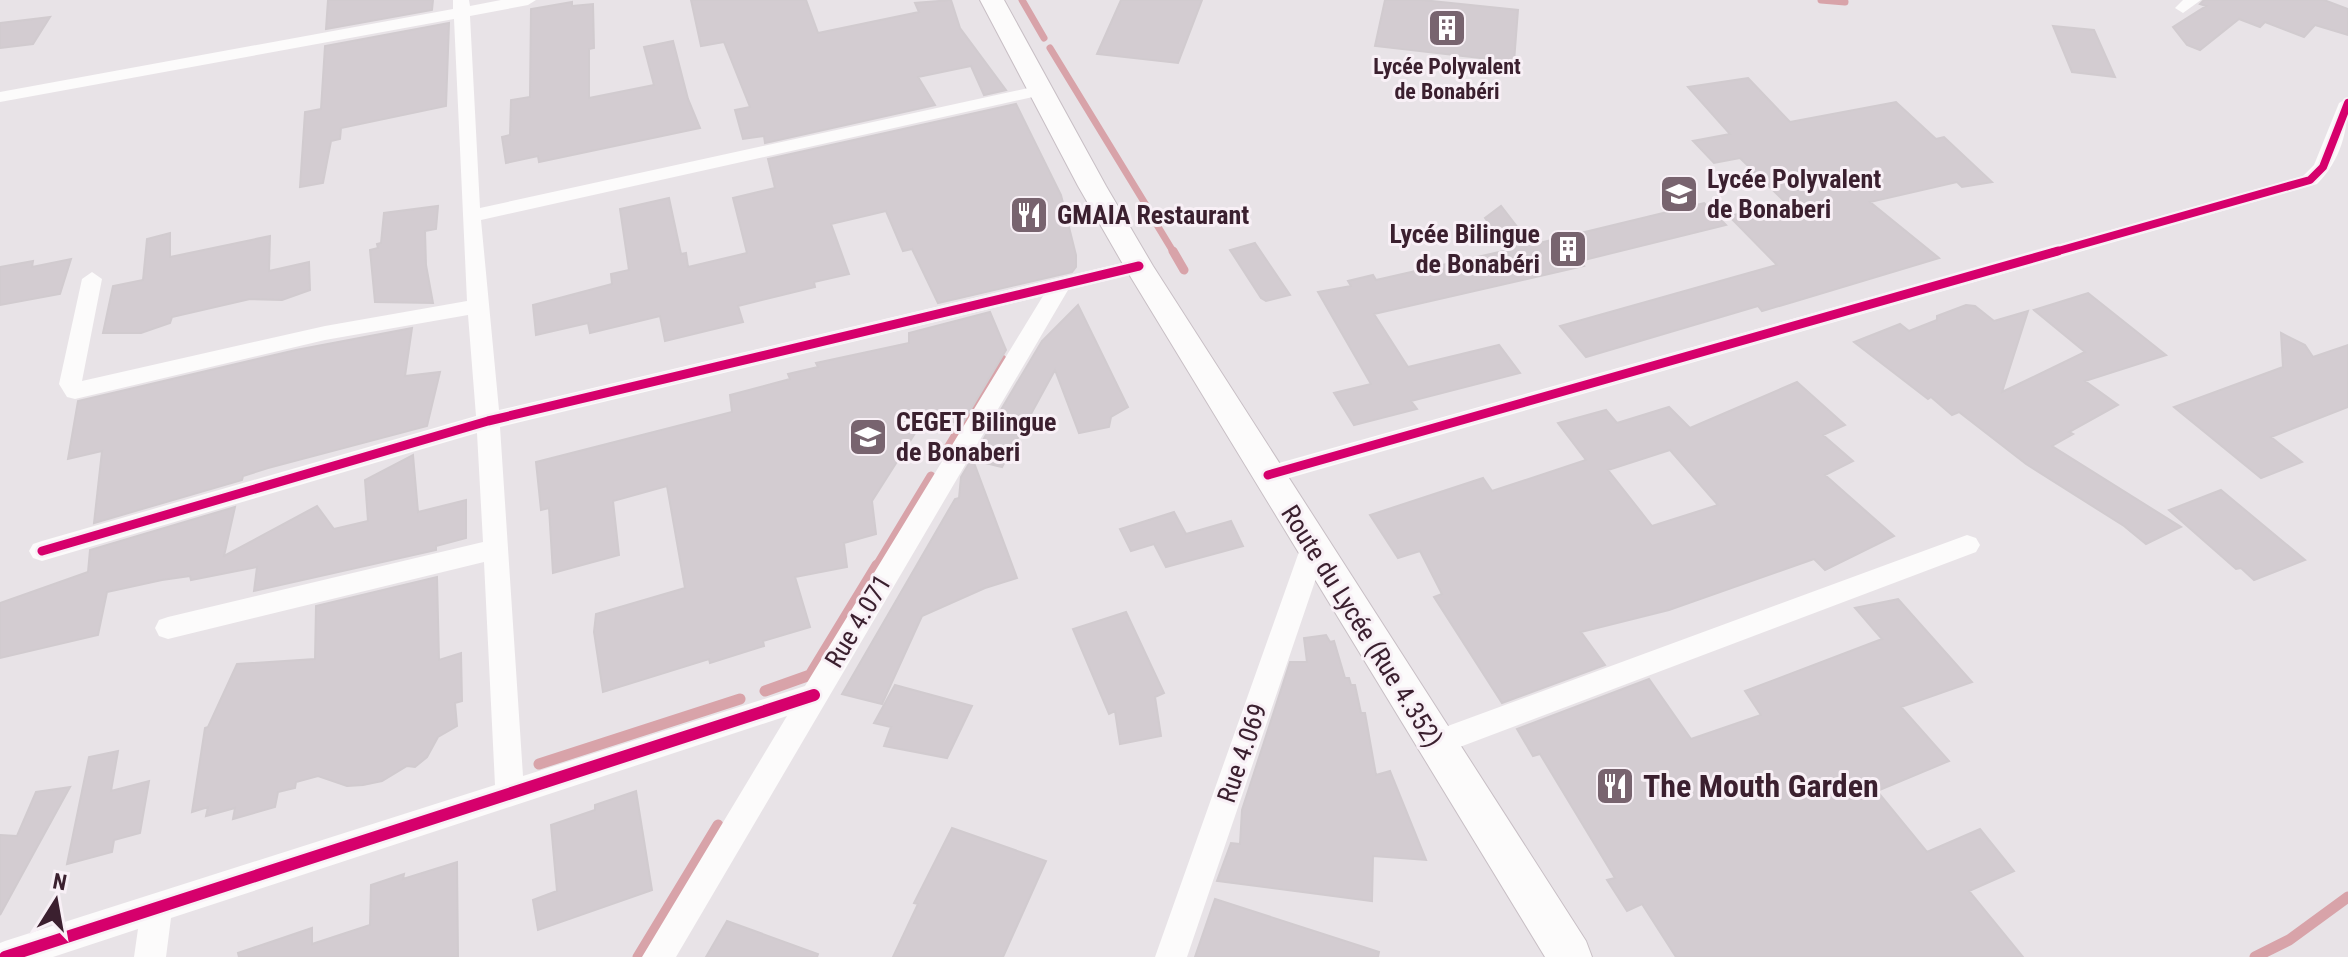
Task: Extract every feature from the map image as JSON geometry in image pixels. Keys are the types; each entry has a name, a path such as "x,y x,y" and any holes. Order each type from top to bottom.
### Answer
{"main road":[{"name":"Route du Lycée (Rue 4.352)","path":"992,0 1092,186 1139,266 1570,957"}],"street":[{"path":"0,97 462,6 528,0"},
{"path":"462,6 471,216 488,421 510,794"},
{"path":"471,216 1042,90"},
{"path":"1268,475 2310,180 2323,167 2348,103"},
{"path":"42,551 488,421 1139,266"},
{"path":"92,279 70,384 75,391 310,336 478,306"},
{"name":"Rue 4.071","path":"658,957 1060,285"},
{"path":"1436,743 1967,545"},
{"path":"168,628 496,549"},
{"name":"Rue 4.069","path":"1171,957 1313,549"},
{"path":"5,957 814,695"},
{"path":"150,957 157,907"}],"building":[{"path":"328,0 433,0 432,10 326,29"},
{"path":"691,0 806,0 818,33 919,12 915,3 951,0 960,28 1006,90 984,95 971,66 918,77 935,105 765,143 764,136 743,139 735,110 750,107 724,42 701,46"},
{"path":"1121,0 1202,0 1178,63 1097,54"},
{"name":"Lycée Polyvalent de Bonabéri","path":"1385,0 1422,0 1518,10 1514,62 1375,46"},
{"path":"2204,0 2324,0 2348,9 2348,35 2315,25 2304,37 2265,22 2260,27 2239,19 2200,50 2187,45 2173,27 2206,6 2200,4"},
{"path":"572,2 572,6 593,4 594,48 589,49 589,98 654,85 644,47 673,41 688,99 700,128 539,162 538,156 506,163 502,137 510,135 511,100 530,97 531,9"},
{"path":"50,17 33,44 0,48 0,23"},
{"path":"449,23 446,106 341,128 340,139 331,141 323,183 300,187 305,112 321,109 325,46"},
{"path":"2053,26 2094,30 2115,77 2072,72"},
{"path":"1748,78 1790,122 1896,102 1936,139 1944,137 1992,182 1962,187 1957,182 1870,202 1939,258 1762,311 1758,306 1586,357 1560,326 1777,265 1729,216 1786,203 1740,158 1714,163 1693,141 1730,134 1688,87"},
{"path":"1016,104 1061,195 1076,255 1076,267 1072,272 938,303 912,249 903,251 886,211 831,224 849,274 814,282 815,287 738,306 743,322 665,341 660,316 590,333 588,323 536,335 533,305 612,284 611,274 629,270 620,209 669,198 681,254 686,253 688,267 747,253 733,198 775,188 768,159"},
{"path":"1704,203 1726,225 1580,261 1584,266 1374,314 1408,367 1499,345 1520,373 1411,401 1417,409 1354,425 1334,393 1371,384 1318,292 1351,286 1348,281 1373,275 1376,280 1508,250 1485,218 1501,206 1531,245"},
{"path":"438,206 436,229 425,231 426,265 433,303 375,302 370,250 378,248 377,244 381,243 384,213"},
{"path":"170,233 170,257 270,236 269,271 309,262 310,290 282,300 250,299 172,317 170,323 141,333 103,333 113,286 143,280 147,239"},
{"path":"1255,243 1290,295 1266,301 1261,298 1230,250"},
{"path":"71,259 60,294 0,305 0,267 33,261 32,267"},
{"path":"2088,293 2166,355 2085,381 2118,405 2069,432 2073,434 2052,446 2181,527 2146,544 2124,526 2026,464 1959,412 1952,415 1931,397 1928,399 1854,342 1900,324 1909,331 1966,305 1975,306 1994,321 2028,311 2002,392 2085,352 2034,310"},
{"path":"1078,305 1128,407 1111,417 1109,427 1079,433 1055,370 1002,467 973,460 1017,578 985,588 922,616 882,704 842,694 955,499 959,498 961,477 1042,341"},
{"path":"990,312 1006,350 962,424 926,416 872,501 876,534 844,543 847,567 795,577 810,627 763,641 764,646 710,663 709,659 603,692 594,632 596,614 685,588 667,486 613,501 619,555 553,573 549,508 541,510 536,462 732,412 730,395 790,379 788,374 818,367 816,363 909,343 909,333"},
{"path":"412,328 405,376 440,372 427,426 268,468 243,476 242,480 94,523 102,451 68,459 78,401 296,350"},
{"path":"2281,333 2305,345 2313,357 2348,345 2348,407 2271,437 2302,462 2261,478 2174,407 2283,367"},
{"path":"1797,382 1845,425 1823,435 1853,461 1825,475 1894,536 1825,570 1814,559 1669,610 1581,632 1605,665 1502,703 1434,597 1442,594 1420,551 1398,558 1370,515 1483,478 1492,491 1586,460 1558,423 1606,410 1617,423 1669,407 1690,428","holes":["1670,450 1718,505 1652,526 1608,470"]},
{"path":"413,455 418,512 466,500 466,538 436,546 436,550 254,591 257,567 191,580 190,576 162,580 107,592 98,635 0,658 0,603 88,572 90,550 235,507 224,556 317,506 334,529 368,521 365,480"},
{"path":"2221,490 2305,560 2254,580 2241,568 2236,569 2169,510"},
{"path":"1174,512 1186,534 1231,521 1243,546 1166,567 1154,544 1131,551 1120,529"},
{"path":"437,577 439,660 461,653 462,701 455,703 457,726 438,737 427,757 415,767 407,766 382,781 363,785 347,786 318,776 296,782 295,788 278,792 275,807 233,819 235,808 206,816 208,807 192,812 205,728 237,664 315,659 316,606"},
{"path":"1898,599 1972,682 1901,707 1949,761 1877,791 1927,852 1980,829 2014,871 1969,891 2023,957 1676,957 1642,904 1627,911 1607,880 1615,878 1540,754 1533,756 1517,729 1649,679 1691,739 1761,715 1745,691 1882,639 1855,608"},
{"path":"1126,612 1164,693 1155,697 1161,736 1120,744 1115,711 1109,714 1073,629"},
{"path":"1326,635 1330,642 1334,641 1345,678 1355,685 1361,713 1365,713 1376,775 1390,771 1426,860 1373,856 1372,901 1217,881 1231,843 1240,844 1242,810 1290,662 1307,662 1304,638"},
{"path":"895,685 972,706 947,758 884,746 891,727 874,723"},
{"path":"118,751 111,791 149,781 140,833 114,840 112,852 67,864 89,757"},
{"path":"70,787 0,915 0,835 17,836 36,792"},
{"path":"636,791 652,890 538,930 533,900 557,891 551,825 595,810 595,805"},
{"path":"952,828 1046,861 1003,957 893,957 918,904 914,903"},
{"path":"457,862 458,957 239,957 238,953 312,928 312,944 370,925 371,885 404,874 403,879"},
{"path":"1215,899 1379,952 1378,957 1195,957"},
{"path":"727,921 818,954 817,957 706,957"}],"waterway":[{"path":"1022,0 1044,38"},
{"path":"1821,0 1845,2"},
{"path":"1050,48 1149,210"},
{"path":"1157,225 1174,253"},
{"path":"1173,251 1184,270"},
{"path":"943,456 1002,359"},
{"path":"876,567 931,476"},
{"path":"765,691 810,675 877,565"},
{"path":"539,764 740,699"},
{"path":"638,957 718,825"},
{"path":"2255,957 2289,940 2348,897"}],"cycle path":[{"path":"1268,475 2310,180 2323,167 2348,103"},
{"path":"42,551 488,421 1139,266"},
{"path":"5,957 814,695"}],"place":[{"name":"Lycée Polyvalent de Bonabéri","path":"1447,28"},
{"name":"Lycée Polyvalent de Bonaberi","path":"1679,194"},
{"name":"GMAIA Restaurant","path":"1029,215"},
{"name":"Lycée Bilingue de Bonabéri","path":"1568,249"},
{"name":"CEGET Bilingue de Bonaberi","path":"868,437"},
{"name":"The Mouth Garden","path":"1615,786"}]}
